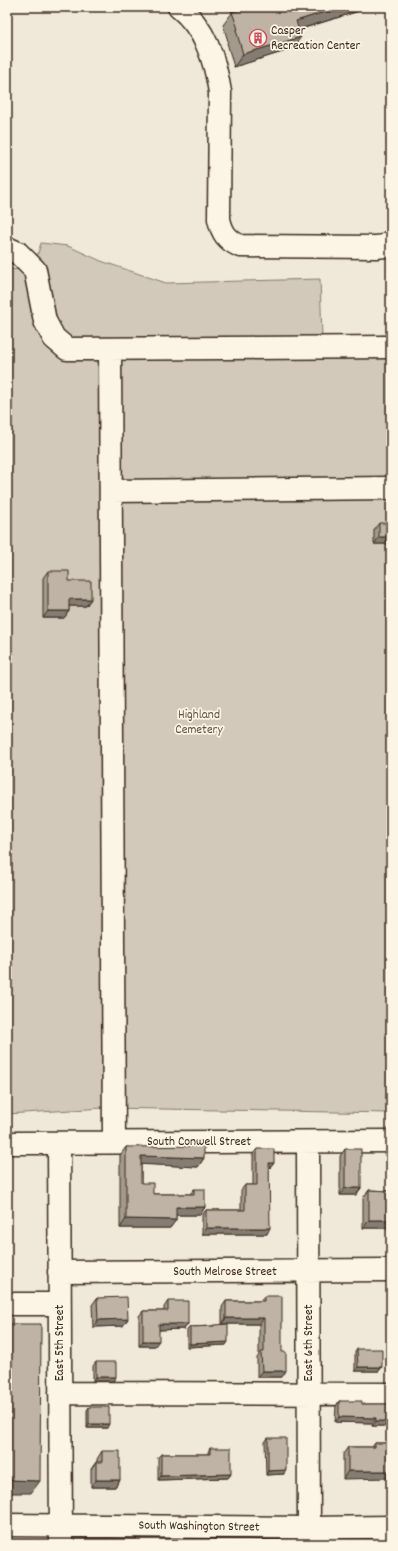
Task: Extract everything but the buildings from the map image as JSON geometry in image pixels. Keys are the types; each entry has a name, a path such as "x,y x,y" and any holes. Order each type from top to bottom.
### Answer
{"street":[{"path":"179,7 195,22 204,38 212,56 218,77 220,92 219,219 222,232 227,238 240,246 376,247 385,246 391,241"},
{"path":"7,248 18,253 35,270 45,321 54,338 67,349 391,347"},
{"path":"110,349 114,1142"},
{"path":"110,491 391,488"},
{"name":"South Conwell Street","path":"7,1143 391,1141"},
{"name":"East 6th Street","path":"308,1142 309,1536"},
{"name":"East 5th Street","path":"59,1143 61,1535"},
{"name":"South Melrose Street","path":"59,1272 308,1272 391,1270"},
{"path":"7,1304 59,1304"},
{"path":"60,1393 391,1394"},
{"name":"South Washington Street","path":"7,1525 61,1535 309,1536 391,1527"}],"green space":[{"name":"Highland Cemetery","path":"41,243 68,246 101,261 166,283 320,279 322,337 391,335 391,1113 104,1108 7,1114 7,269 24,270 36,260"}],"place":[{"name":"Casper Recreation Center","path":"258,38"}]}
